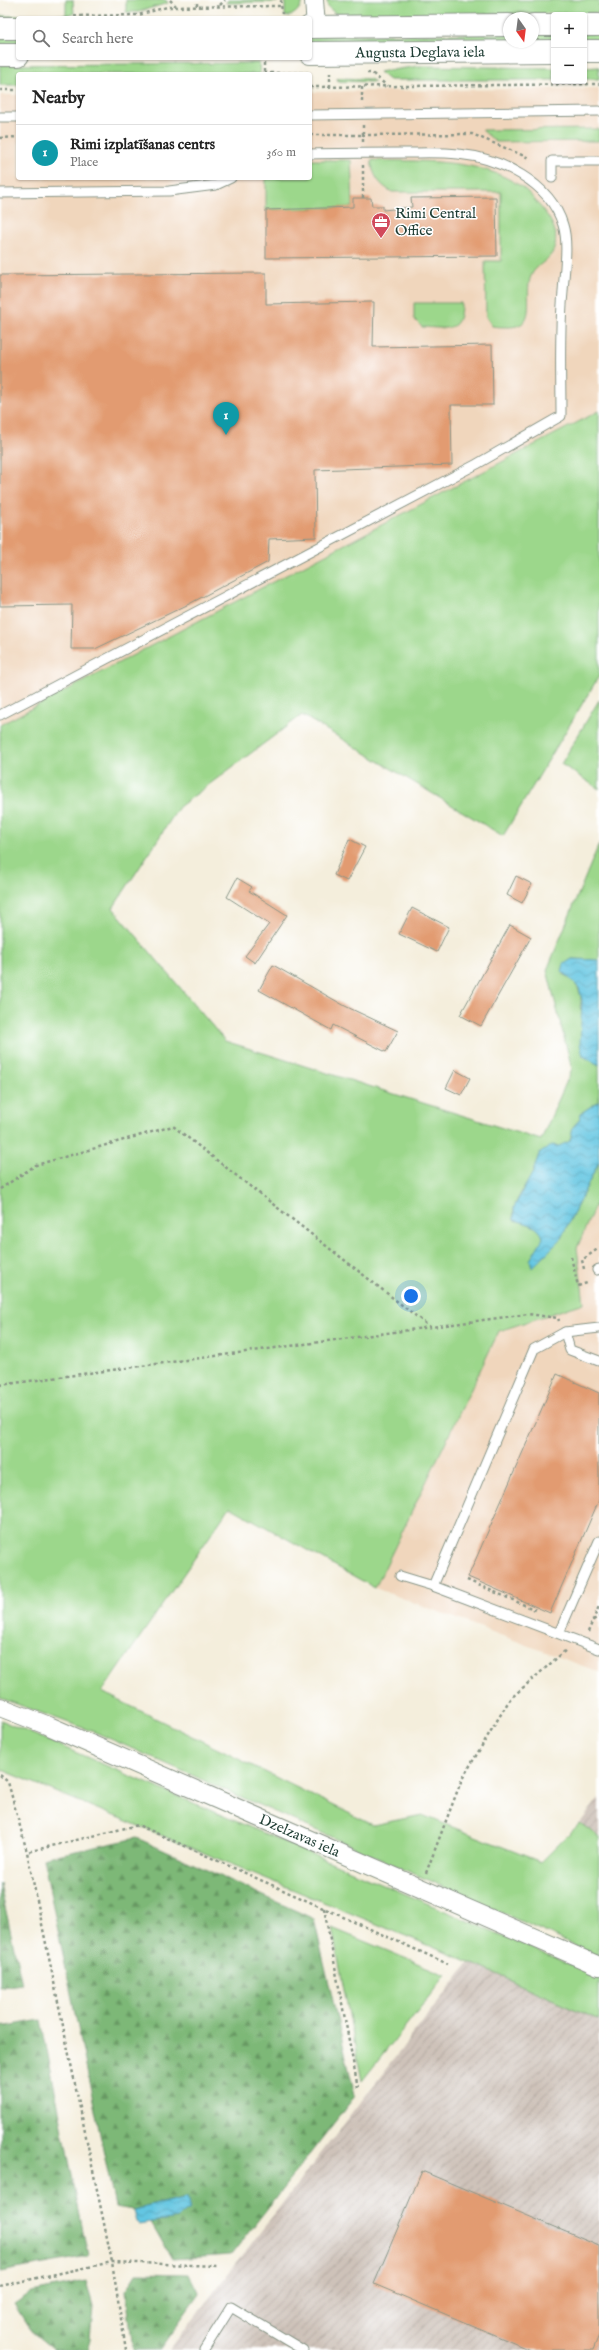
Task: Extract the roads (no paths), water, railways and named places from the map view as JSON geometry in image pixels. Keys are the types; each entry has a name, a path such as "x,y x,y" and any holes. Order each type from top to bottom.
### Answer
{"main road":[{"name":"Augusta Deglava iela","path":"313,27 503,25"},
{"path":"539,25 551,25"},
{"path":"587,25 599,25"},
{"path":"0,28 16,28"},
{"path":"587,51 599,50"},
{"name":"Augusta Deglava iela","path":"313,63 551,51"},
{"path":"0,55 16,55"}],"street":[{"path":"313,27 314,0"},
{"name":"Dzelzavas iela","path":"0,1707 56,1729 599,1966"}],"lane":[{"path":"312,114 599,111"},
{"path":"0,117 16,117"},
{"path":"0,715 470,468 561,416 562,292 566,268 564,227 558,212 542,192 528,178 507,168 482,159 458,154 312,154"},
{"path":"552,178 552,161 599,161"},
{"path":"0,193 168,191 216,185 227,180"},
{"path":"433,1586 534,1349 565,1332 599,1328"},
{"path":"565,1332 570,1350 599,1361"},
{"path":"559,1633 599,1541"},
{"path":"400,1576 433,1586 599,1649"},
{"path":"204,2350 231,2307 303,2350"}],"water":[{"path":"572,959 599,960 599,1065 583,1056 580,1044 582,1000 579,988 562,971 564,964"},
{"path":"599,1101 599,1162 560,1240 532,1268 530,1260 543,1238 539,1230 535,1227 514,1220 514,1207 533,1172 539,1154 552,1145 559,1146 570,1141 573,1127 580,1119 581,1113"},
{"path":"186,2197 189,2209 178,2218 139,2224 136,2222 133,2210"}],"place":[{"name":"Rimi Central Office","path":"381,239"},
{"name":"Rimi izplatīšanas centrs","path":"226,435"}]}
